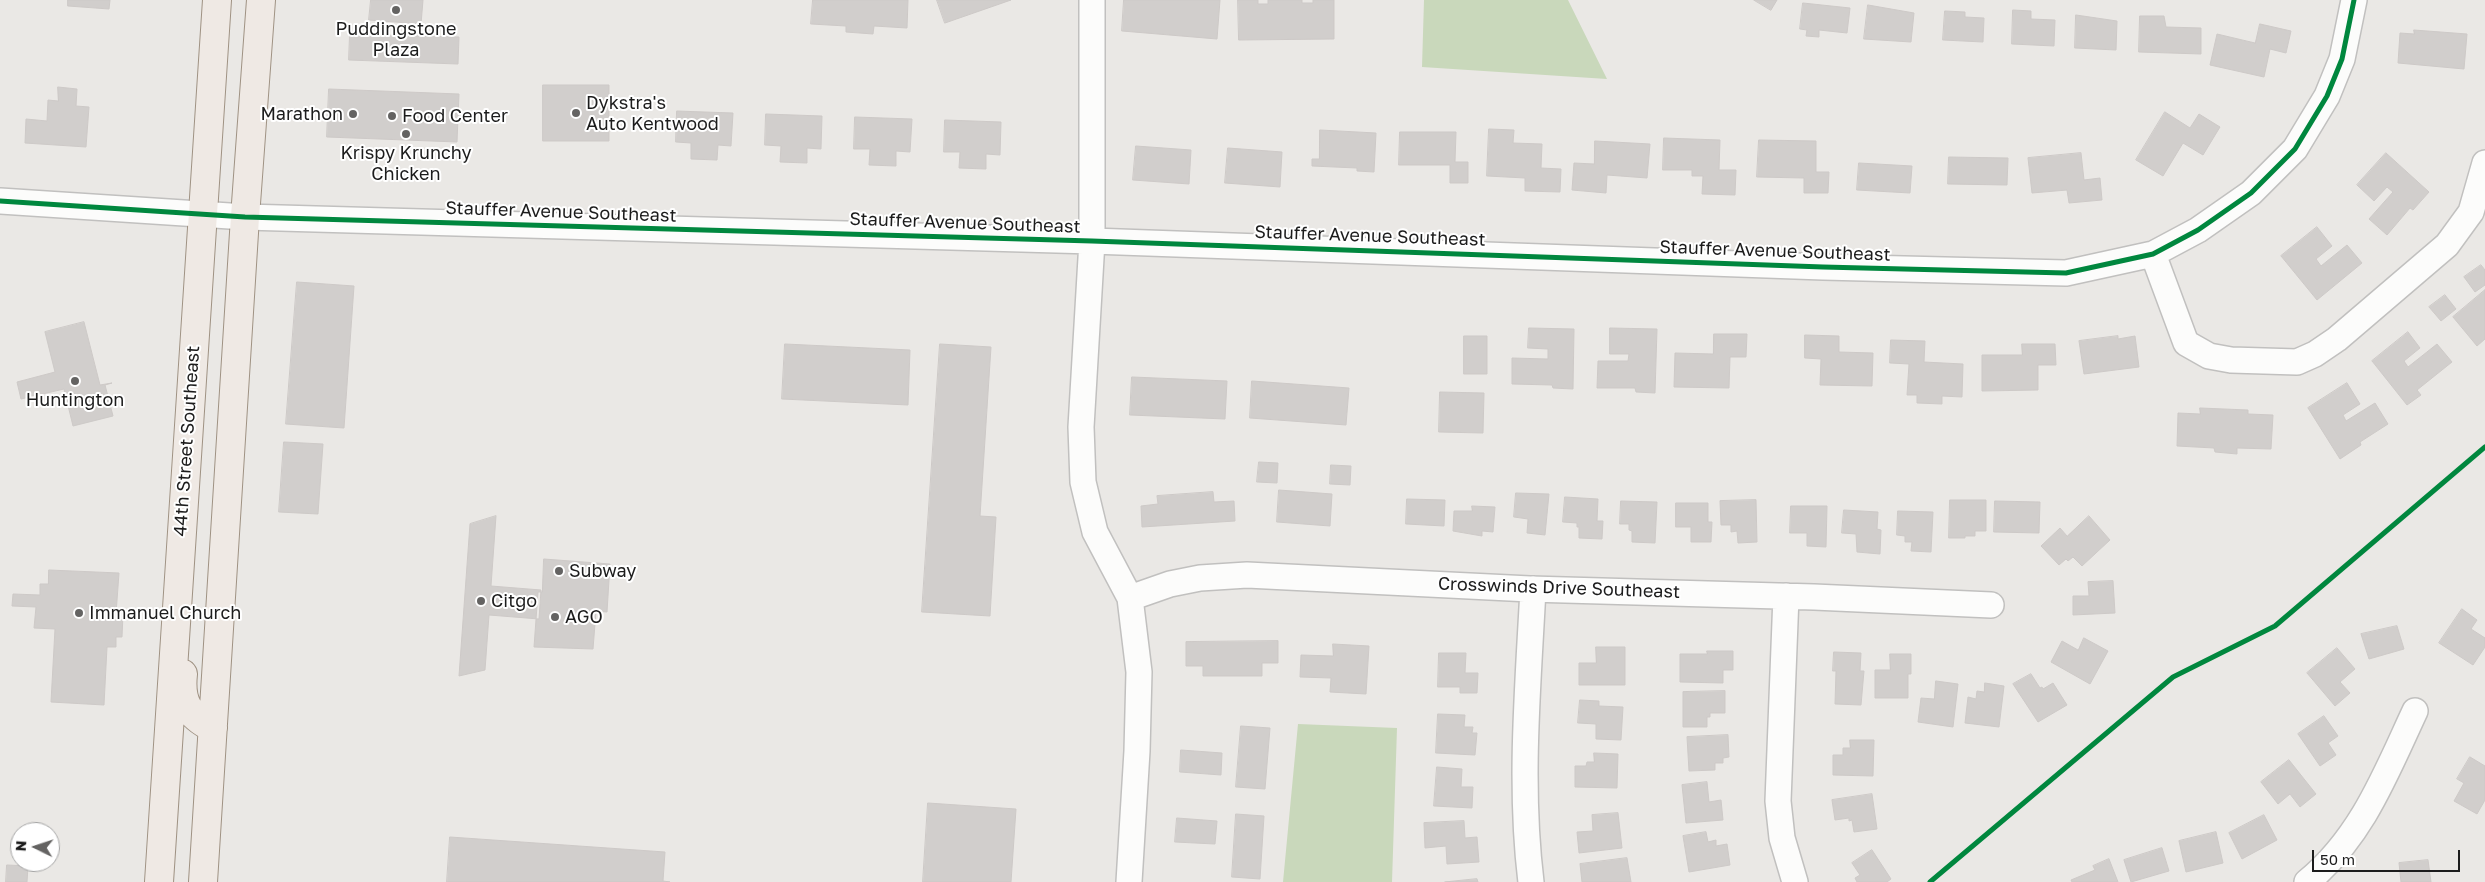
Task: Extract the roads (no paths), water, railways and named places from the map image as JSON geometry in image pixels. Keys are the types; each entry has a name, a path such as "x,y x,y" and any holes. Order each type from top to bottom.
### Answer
{"main road":[{"name":"44th Street Southeast","path":"159,882 177,576 217,0"},
{"path":"203,882 245,217 261,0"},
{"path":"177,576 189,598 181,689 186,706 198,720 213,728"}],"street":[{"path":"1092,0 1092,241 1082,427 1083,482 1095,532 1130,598 1139,672 1137,751 1129,882"},
{"name":"Stauffer Avenue Southeast","path":"0,201 245,217 1092,241 2066,273 2153,254 2198,230 2245,198 2295,149 2327,96 2342,59 2354,0"},
{"path":"2153,254 2186,343 2209,356 2230,360 2297,362 2315,354 2338,339 2447,245 2471,212 2485,163"},
{"name":"Crosswinds Drive Southeast","path":"1130,598 1170,584 1200,578 1247,574 1533,588 1991,605"},
{"path":"1531,882 1527,844 1525,770 1533,588"},
{"path":"1786,596 1778,764 1778,814 1783,841 1795,882"},
{"path":"2308,882 2332,859 2368,810 2415,711"}],"place":[{"name":"Puddingstone Plaza","path":"396,10"},
{"name":"Dykstra's Auto Kentwood","path":"576,113"},
{"name":"Marathon","path":"353,114"},
{"name":"Food Center","path":"392,116"},
{"name":"Krispy Krunchy Chicken","path":"406,134"},
{"name":"Huntington","path":"75,381"},
{"name":"Subway","path":"559,571"},
{"name":"Citgo","path":"481,601"},
{"name":"Immanuel Church","path":"79,613"},
{"name":"AGO","path":"555,617"}]}
